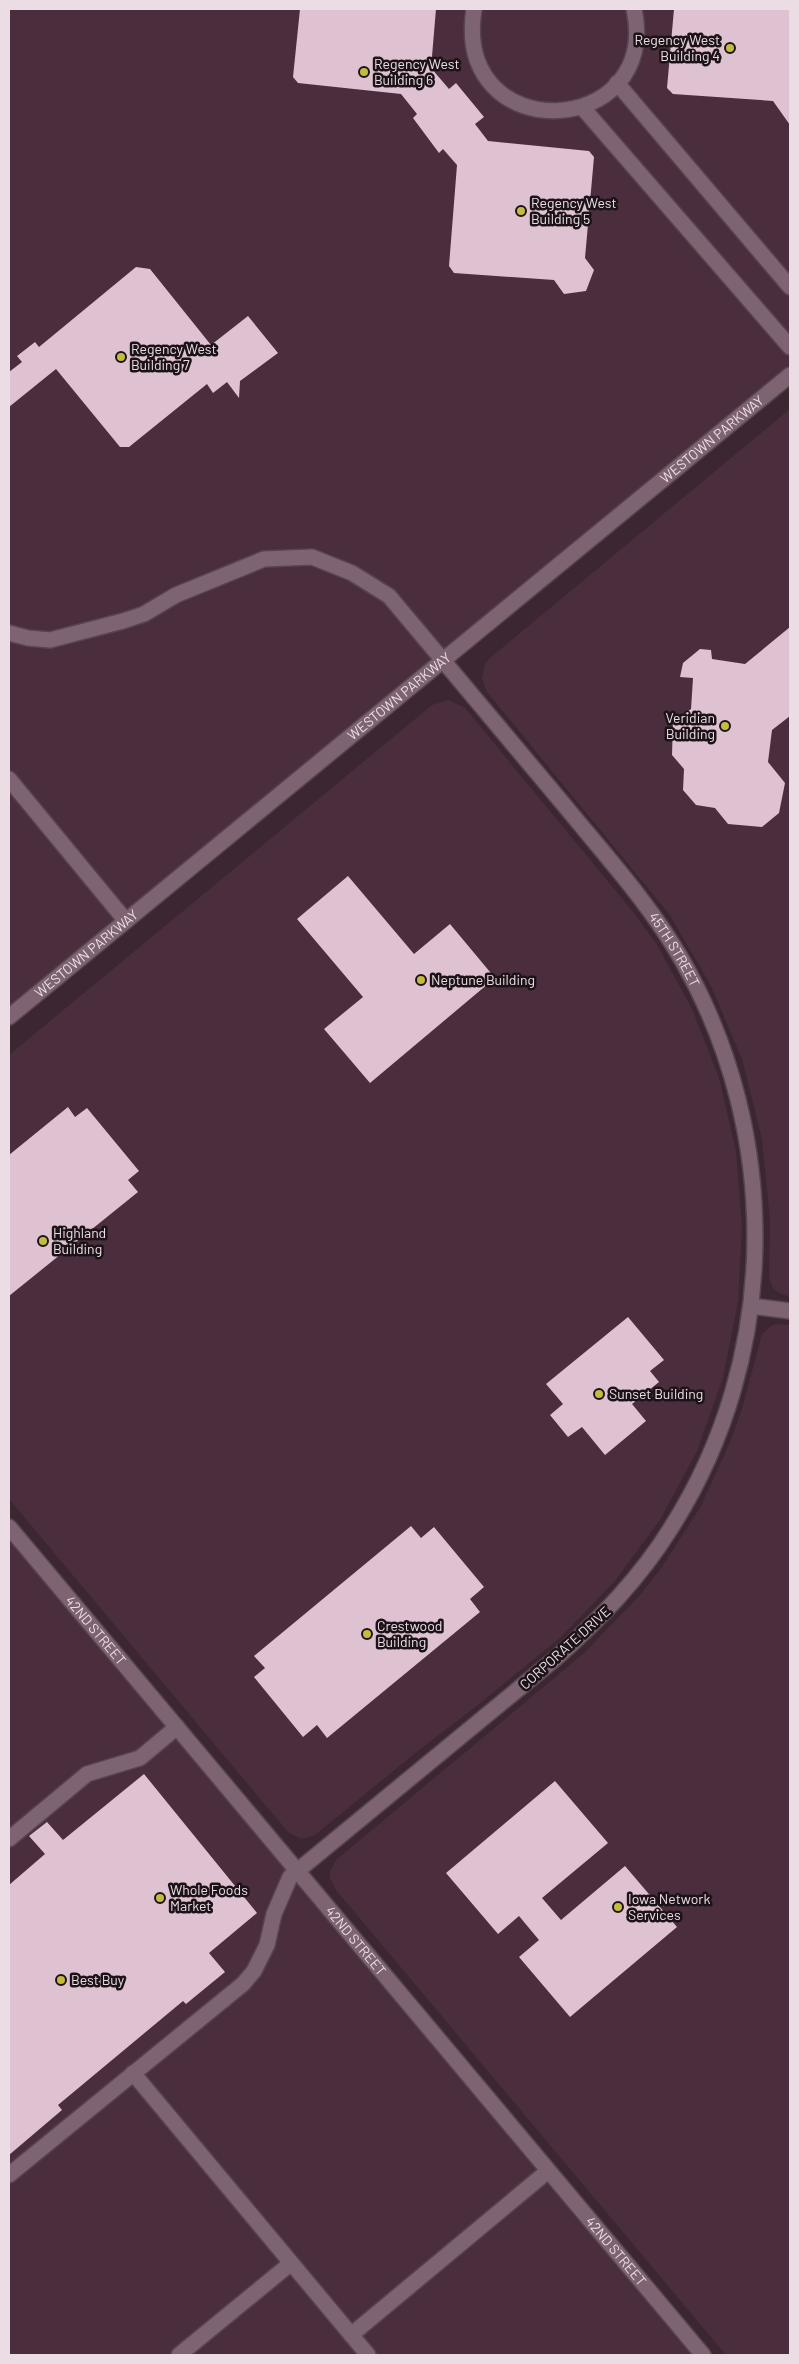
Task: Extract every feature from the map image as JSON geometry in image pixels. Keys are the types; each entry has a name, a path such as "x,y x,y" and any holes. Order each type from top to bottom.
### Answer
{"street":[{"path":"474,9 472,27 474,47 481,68 497,89 510,99 529,108 561,112 582,107 600,98 617,83 628,66 636,42 637,23 634,9"},
{"path":"617,83 790,287"},
{"path":"582,107 790,347"},
{"name":"WESTOWN PARKWAY","path":"9,1017 790,375"},
{"name":"45TH STREET","path":"9,633 28,638 50,640 74,635 144,614 176,595 250,563 264,559 312,557 352,573 389,596 644,905 681,958 694,983 724,1051 748,1142 756,1226 752,1306"},
{"path":"9,779 126,921"},
{"path":"752,1306 790,1311"},
{"name":"CORPORATE DRIVE","path":"9,2175 244,1984 254,1971 267,1945 277,1907 290,1877 591,1628 635,1578 670,1530 696,1485 710,1455 738,1377 752,1306"},
{"name":"42ND STREET","path":"9,1527 704,2355"},
{"path":"9,1839 87,1774 140,1758 177,1727"},
{"path":"133,2073 290,2264 368,2355"},
{"path":"352,2335 548,2171"},
{"path":"179,2355 290,2264"}],"shaded area":[{"path":"9,9 790,9 790,375 9,1017"},
{"path":"790,409 790,1297 779,1293 773,1288 769,1278 770,1220 762,1139 742,1059 710,984 669,914 487,692 482,679 485,664 491,657"},
{"path":"448,700 465,708 634,913 656,943 692,1009 719,1078 736,1151 742,1226 738,1302 723,1378 697,1451 660,1520 614,1582 560,1638 315,1835 302,1839 288,1832 9,1499 9,1055 432,705"},
{"path":"777,1324 790,1325 790,2355 726,2355 336,1890 330,1878 330,1871 336,1860 583,1654 640,1595 662,1567 701,1506 730,1442 742,1409 762,1334 771,1326"},
{"path":"9,1527 701,2355 9,2355"}],"building":[{"path":"300,9 436,9 431,68 449,89 456,83 484,117 475,124 488,141 589,151 594,157 585,258 594,270 586,291 564,294 554,280 454,273 449,266 457,165 443,149 439,153 413,118 417,114 401,94 298,83 293,77"},
{"name":"Regency West Building 4","path":"674,9 790,9 790,125 773,101 673,94 667,88"},
{"name":"Regency West Building 7","path":"136,267 150,269 211,345 248,316 278,353 240,381 239,398 227,382 213,393 207,384 129,447 120,447 56,369 9,407 9,372 22,362 17,356 35,342 39,347"},
{"name":"Veridian Building","path":"790,627 790,716 772,730 768,762 785,783 779,813 762,827 728,824 715,808 696,805 683,790 684,769 672,755 673,722 691,709 693,678 680,677 683,663 700,649 711,650 712,659 745,664"},
{"name":"Neptune Building","path":"348,876 414,954 450,924 495,978 370,1083 324,1029 363,997 297,919"},
{"name":"Highland Building","path":"68,1107 75,1117 87,1108 139,1171 128,1180 138,1192 9,1296 9,1155"},
{"name":"Sunset Building","path":"628,1317 664,1360 650,1371 659,1382 632,1404 646,1421 605,1455 582,1427 568,1437 550,1415 563,1404 546,1384"},
{"name":"Crestwood Building","path":"411,1526 421,1538 434,1527 484,1587 470,1599 480,1612 327,1738 317,1725 303,1737 254,1677 265,1668 254,1656"},
{"path":"144,1774 257,1913 209,1953 225,1972 186,2004 183,2001 58,2105 62,2110 9,2155 9,1885 45,1854 29,1836 47,1822 63,1840"},
{"name":"Iowa Network Services","path":"555,1781 608,1843 542,1898 561,1920 625,1866 677,1927 570,2017 519,1957 539,1940 519,1916 498,1934 446,1873"}],"place":[{"name":"Regency West Building 4","path":"730,48"},
{"name":"Regency West Building 6","path":"364,72"},
{"name":"Regency West Building 5","path":"521,211"},
{"name":"Regency West Building 7","path":"121,357"},
{"name":"Veridian Building","path":"725,726"},
{"name":"Neptune Building","path":"421,980"},
{"name":"Highland Building","path":"43,1241"},
{"name":"Sunset Building","path":"599,1394"},
{"name":"Crestwood Building","path":"367,1634"},
{"name":"Whole Foods Market","path":"160,1898"},
{"name":"Iowa Network Services","path":"618,1907"},
{"name":"Best Buy","path":"61,1980"}]}
